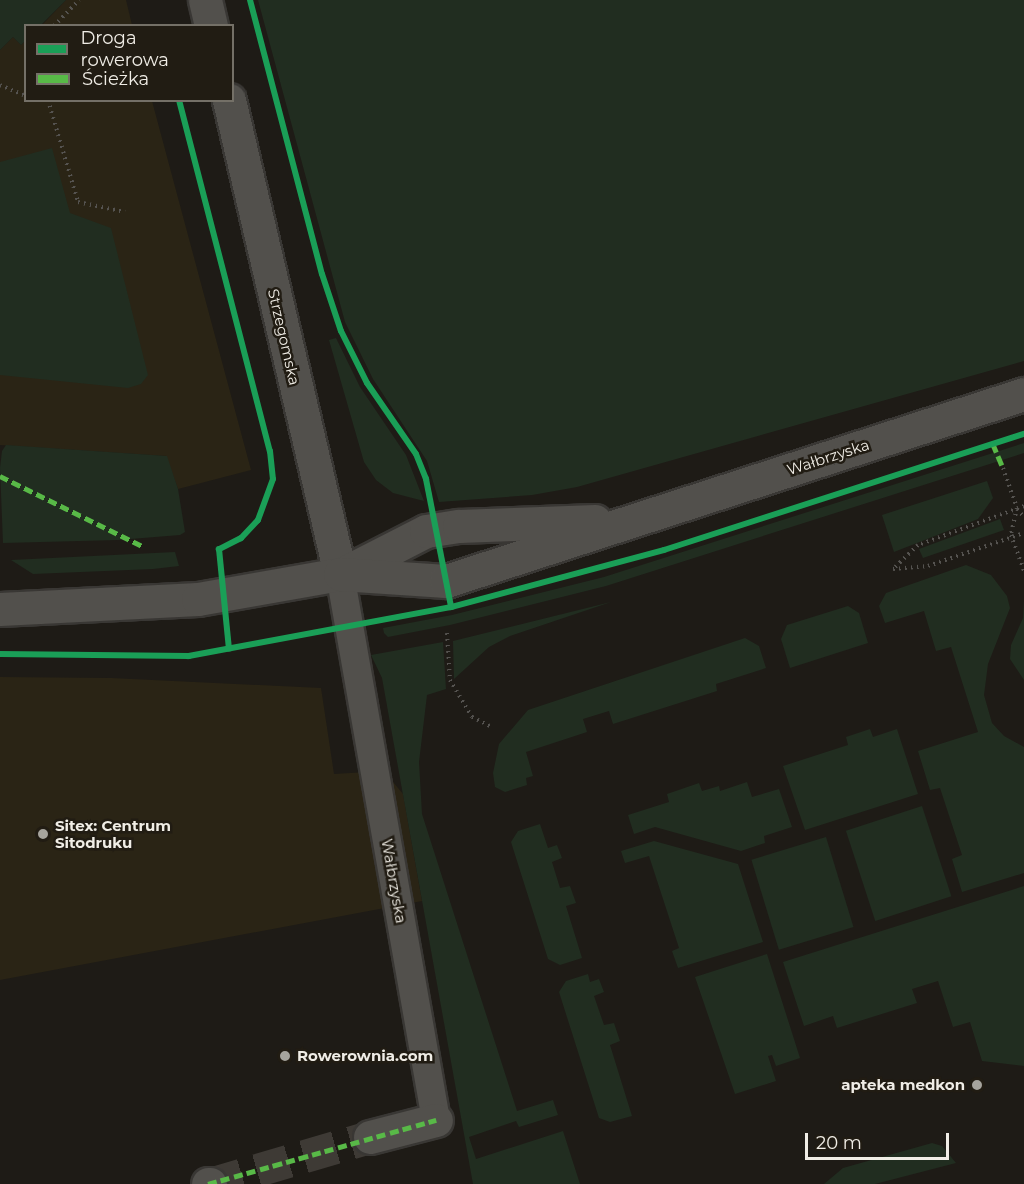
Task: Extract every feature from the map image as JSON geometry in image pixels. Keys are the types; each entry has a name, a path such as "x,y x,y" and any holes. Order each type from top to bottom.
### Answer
{"street":[{"path":"205,0 211,24"},
{"name":"Strzegomska","path":"229,102 340,574"},
{"name":"Wałbrzyska","path":"0,609 198,599 340,574 446,581 1024,394"},
{"name":"Wałbrzyska","path":"340,574 426,531 459,526 633,520"},
{"name":"Wałbrzyska","path":"370,1137 436,1120"}],"lane":[{"name":"Wałbrzyska","path":"340,574 436,1120"}],"path":[{"path":"56,24 79,0"},
{"path":"0,85 24,95"},
{"path":"49,102 78,202 125,212"},
{"path":"1003,468 1017,508 1024,517"},
{"path":"1024,506 918,545 893,569 928,566 1011,535 1024,533"},
{"path":"1017,508 1011,535 1024,571"},
{"path":"447,633 450,680 472,717 490,726"}],"shaded area":[{"path":"66,0 126,0 132,24 43,24"},
{"path":"13,37 21,45 24,42 24,102 152,102 251,470 178,489 166,456 0,445 0,50"},
{"path":"0,677 111,678 321,688 334,774 384,771 403,794 422,901 0,980"}],"green space":[{"path":"0,0 66,0 42,24 24,24 24,42 21,45 13,37 0,50"},
{"path":"258,0 1024,0 1024,361 577,487 532,495 439,502 427,461 373,379 345,322"},
{"path":"52,148 70,213 111,228 148,375 141,384 128,388 0,375 0,162"},
{"path":"336,338 360,387 406,455 424,501 393,493 376,480 364,462 329,340"},
{"path":"1024,443 1024,453 606,586 450,625 388,637 384,633 383,628 452,615 604,577"},
{"path":"6,445 167,456 178,489 185,532 180,535 118,540 3,543 0,468 2,451"},
{"path":"987,481 993,498 978,519 894,552 882,515"},
{"path":"1000,519 1004,530 923,558 919,549"},
{"path":"175,552 179,566 153,569 33,574 11,560"},
{"path":"966,565 991,575 1007,596 1010,608 988,664 984,695 992,723 1004,736 1024,747 1024,873 962,892 952,859 962,855 940,788 930,790 918,751 978,732 951,647 936,651 924,611 885,623 879,606 886,593"},
{"path":"1024,600 1024,680 1010,659 1011,645 1023,618"},
{"path":"611,602 510,636 489,647 454,679 453,641"},
{"path":"848,606 859,613 868,643 790,668 781,639 787,625"},
{"path":"745,638 759,646 766,668 716,684 717,691 613,724 609,711 583,719 587,732 526,752 533,776 526,778 527,785 505,792 495,787 493,773 499,744 528,710"},
{"path":"443,642 446,689 427,695 419,762 422,814 517,1111 553,1100 558,1115 519,1127 516,1121 469,1137 476,1159 563,1131 580,1184 473,1184 382,678 371,655"},
{"path":"870,729 873,737 897,729 918,794 805,830 783,766 848,745 846,737"},
{"path":"747,782 752,797 779,789 792,827 764,836 765,843 741,851 655,827 634,834 628,815 669,802 667,794 699,783 702,791 719,786 720,791"},
{"path":"922,806 951,896 875,921 846,831"},
{"path":"540,824 548,848 557,845 562,858 552,862 560,888 570,886 576,903 566,906 582,958 560,965 548,959 511,842 518,831"},
{"path":"826,837 853,927 779,950 751,860"},
{"path":"654,841 738,864 763,942 678,968 672,951 679,948 649,856 625,863 621,851"},
{"path":"1024,886 1024,1066 982,1061 970,1022 953,1027 938,981 912,989 917,1003 837,1028 833,1016 804,1026 783,962"},
{"path":"767,954 800,1058 776,1066 772,1055 768,1056 776,1081 735,1094 695,977"},
{"path":"588,974 590,982 599,979 604,992 594,996 604,1025 614,1023 620,1041 610,1045 632,1116 610,1122 599,1118 559,992 566,981"},
{"path":"932,1143 942,1146 956,1163 875,1184 824,1184 843,1168"}],"tunnel":[{"path":"210,1184 370,1137"}],"marked path":[{"path":"993,444 1003,468"},
{"path":"0,476 142,546"},
{"path":"208,1184 436,1120"}],"cycle path":[{"path":"250,0 322,274 341,331 367,383 416,454 426,479 451,607"},
{"path":"180,102 270,451 273,479 258,520 241,538 219,549 229,649"},
{"path":"0,654 189,656 451,607 664,550 1024,434"}],"place":[{"name":"Sitex: Centrum Sitodruku","path":"43,834"},
{"name":"Rowerownia.com","path":"285,1056"},
{"name":"apteka medkon","path":"977,1085"}]}
